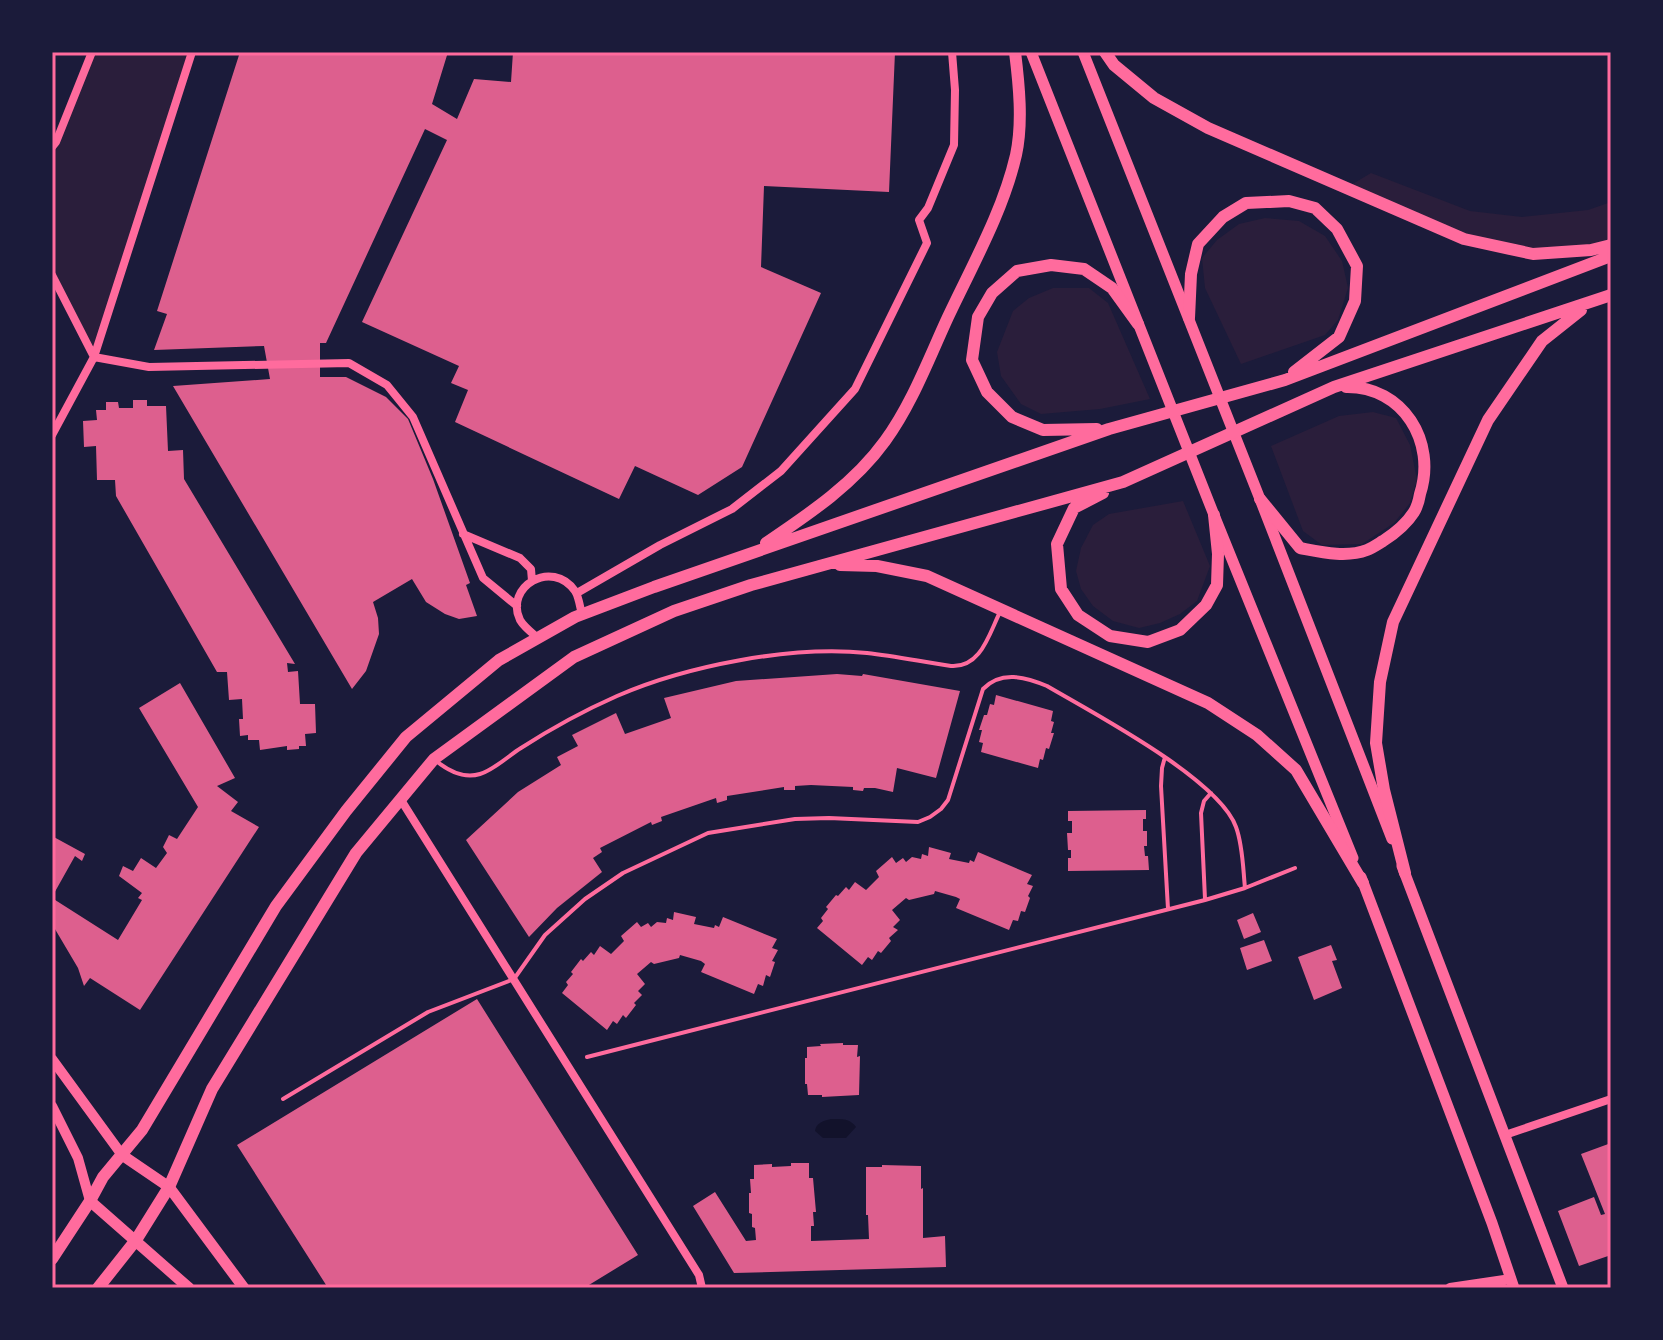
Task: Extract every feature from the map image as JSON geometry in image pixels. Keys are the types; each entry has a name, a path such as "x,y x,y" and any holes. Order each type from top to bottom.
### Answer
{"main road":[{"path":"750,554 845,485 885,442 908,402 1001,204 1017,152 1020,95 1015,52"},
{"path":"1031,52 1363,883 1492,1223 1512,1284"},
{"path":"1083,52 1260,499 1563,1288"},
{"path":"1105,52 1114,65 1154,98 1208,128 1464,239 1533,254 1591,250 1611,245"},
{"path":"1189,318 1191,274 1198,244 1223,217 1246,203 1289,201 1315,208 1337,229 1357,266 1355,301 1339,337 1285,380"},
{"path":"52,1259 103,1177 142,1130 276,906 346,811 406,737 499,660 582,615 1109,429 1285,380 1611,256"},
{"path":"1109,429 1043,430 1012,417 987,392 972,360 978,317 992,293 1017,271 1051,265 1084,269 1112,288 1138,324"},
{"path":"1214,515 1217,585 1206,605 1180,630 1148,642 1110,636 1078,615 1061,589 1057,544 1074,508 1123,482 1334,387 1611,296"},
{"path":"1405,873 1384,790 1376,743 1380,682 1393,622 1488,420 1512,383 1542,341 1576,312 1611,296"},
{"path":"1260,499 1300,548 1334,554 1366,551 1393,535 1415,511 1425,478 1422,444 1409,415 1384,396 1358,387 1334,387"},
{"path":"98,1288 136,1240 169,1187 212,1089 356,853 434,759 574,657 674,611 751,585 1123,482"},
{"path":"751,585 828,565 877,566 927,576 1208,703 1257,735 1296,770 1363,883"},
{"path":"122,1155 169,1187 244,1288"},
{"path":"90,1201 189,1288"}],"street":[{"path":"52,147 92,52"},
{"path":"52,435 94,357 192,52"},
{"path":"577,593 660,545 732,509 781,471 855,389 927,243 919,220 928,208 954,145 952,52"},
{"path":"52,275 94,357"},
{"path":"94,357 149,367 349,363 387,385 413,417 483,578 517,606"},
{"path":"462,534 520,558 531,569 532,581"},
{"path":"538,638 521,621 517,606 523,590 532,581 544,575 564,579 577,593 582,615"},
{"path":"401,800 699,1275 702,1288"},
{"path":"52,1059 122,1155"},
{"path":"1505,1135 1611,1099"},
{"path":"52,1106 78,1158 90,1201"},
{"path":"1450,1288 1512,1284"}],"lane":[{"path":"434,759 449,770 478,775 570,718 620,695 685,673 740,661 780,655 866,653 964,666 979,655 1001,610"},
{"path":"283,1099 428,1012 514,979 545,935 585,899 623,873 708,833 795,819 918,822 930,817 948,800 983,689 990,682 1003,677 1019,677 1047,686 1165,757 1211,793 1236,826 1245,888"},
{"path":"1165,757 1161,786 1168,909"},
{"path":"1205,900 1201,813 1204,801 1211,793"},
{"path":"587,1057 1205,900 1295,868"}],"shaded area":[{"path":"92,52 192,52 94,357 52,275 52,147"},
{"path":"1371,173 1470,211 1522,217 1588,210 1611,202 1611,245 1533,254 1464,239 1346,188"},
{"path":"1265,218 1299,221 1325,236 1342,261 1348,288 1338,320 1325,335 1241,364 1205,288 1202,258 1217,240 1239,224"},
{"path":"1053,288 1089,288 1108,303 1150,399 1100,409 1041,414 1021,404 1001,376 997,352 1013,311 1029,298"},
{"path":"1373,412 1396,418 1410,445 1417,480 1410,503 1394,523 1362,544 1322,545 1303,531 1271,446 1339,416"},
{"path":"1183,501 1210,566 1197,601 1180,614 1139,628 1113,621 1093,606 1081,589 1076,571 1081,548 1093,525 1109,514"},
{"path":"831,1119 842,1119 856,1127 846,1138 823,1138 815,1131 816,1128"}],"building":[{"path":"240,52 448,52 432,104 457,119 474,79 511,82 513,52 895,52 889,192 764,186 761,267 821,293 742,467 698,495 635,466 619,499 455,422 468,390 451,383 459,366 362,322 447,140 425,129 326,343 320,343 320,377 346,377 386,397 408,419 470,583 466,585 477,616 459,619 445,614 426,602 412,579 373,602 379,634 366,671 352,689 173,386 270,379 264,346 154,350 167,314 157,311"},
{"path":"133,400 147,400 147,406 166,406 168,451 183,450 184,479 295,664 287,663 288,672 298,671 300,704 315,704 316,733 305,734 306,746 260,750 259,740 248,740 248,735 240,736 242,699 229,700 227,672 217,672 116,496 115,480 97,480 96,446 84,447 83,421 97,420 96,410 106,410 106,402 118,402 119,408 133,408"},
{"path":"863,674 960,691 936,778 897,768 893,792 875,788 864,788 863,791 853,790 853,787 811,785 795,786 795,790 784,790 784,787 727,796 727,800 717,803 716,798 661,817 662,821 652,825 651,822 600,848 602,852 593,858 602,872 557,908 529,937 466,840 518,792 561,765 557,757 578,746 572,735 616,713 625,734 671,718 664,698 736,681"},
{"path":"180,683 235,778 217,786 238,802 231,811 259,827 140,1010 90,978 84,986 78,968 52,924 52,898 118,940 142,900 138,898 142,893 119,876 123,866 133,871 141,858 156,868 167,853 163,847 169,835 177,839 198,807 139,708"},
{"path":"996,695 1053,711 1051,733 1054,733 1038,768 981,752 983,743 979,742 982,730 979,730 990,704 994,705"},
{"path":"1146,810 1143,831 1147,831 1147,846 1144,846 1149,870 1068,871 1071,850 1068,850 1067,833 1072,833 1072,821 1068,821 1068,811"},
{"path":"52,836 85,854 82,861 75,856 52,897"},
{"path":"929,847 951,853 949,859 969,863 970,860 974,862 978,852 1032,875 1027,884 1033,886 1025,912 1021,911 1018,921 1013,920 1009,930 956,908 960,899 956,897 935,891 934,894 909,900 906,898 892,910 900,920 893,927 898,930 889,938 891,941 881,953 878,951 872,960 868,957 862,965 817,928 823,921 821,918 828,909 826,907 846,887 849,890 855,882 866,890 879,877 876,871 892,857 896,863 903,858 906,862 912,857 921,859 922,854 928,856"},
{"path":"674,912 696,917 694,924 714,928 715,925 719,927 723,917 777,939 772,948 778,950 772,961 775,962 770,977 766,975 763,986 758,984 754,994 701,972 705,964 701,961 680,955 679,958 654,964 651,962 637,974 645,984 638,991 642,995 634,1003 636,1005 626,1018 623,1015 617,1024 613,1021 607,1030 562,993 581,959 583,961 591,952 594,955 600,946 611,954 624,941 621,936 637,922 641,927 648,923 651,927 657,922 666,923 667,918 673,920"},
{"path":"1253,913 1261,932 1244,939 1237,920"},
{"path":"1264,940 1272,961 1247,970 1240,948"},
{"path":"1331,945 1337,960 1332,961 1342,988 1314,1000 1298,957"},
{"path":"477,999 638,1255 584,1288 328,1288 237,1145"},
{"path":"843,1043 858,1045 859,1095 808,1095 805,1084 807,1047"},
{"path":"1611,1143 1611,1255 1579,1266 1558,1211 1594,1197 1601,1215 1605,1214 1581,1154"},
{"path":"791,1163 809,1163 809,1178 813,1178 816,1212 813,1212 811,1241 869,1239 866,1167 921,1166 923,1238 945,1236 946,1267 734,1273 693,1206 715,1192 746,1241 756,1240 752,1214 749,1213 750,1179 754,1179 754,1165 791,1166"}]}
